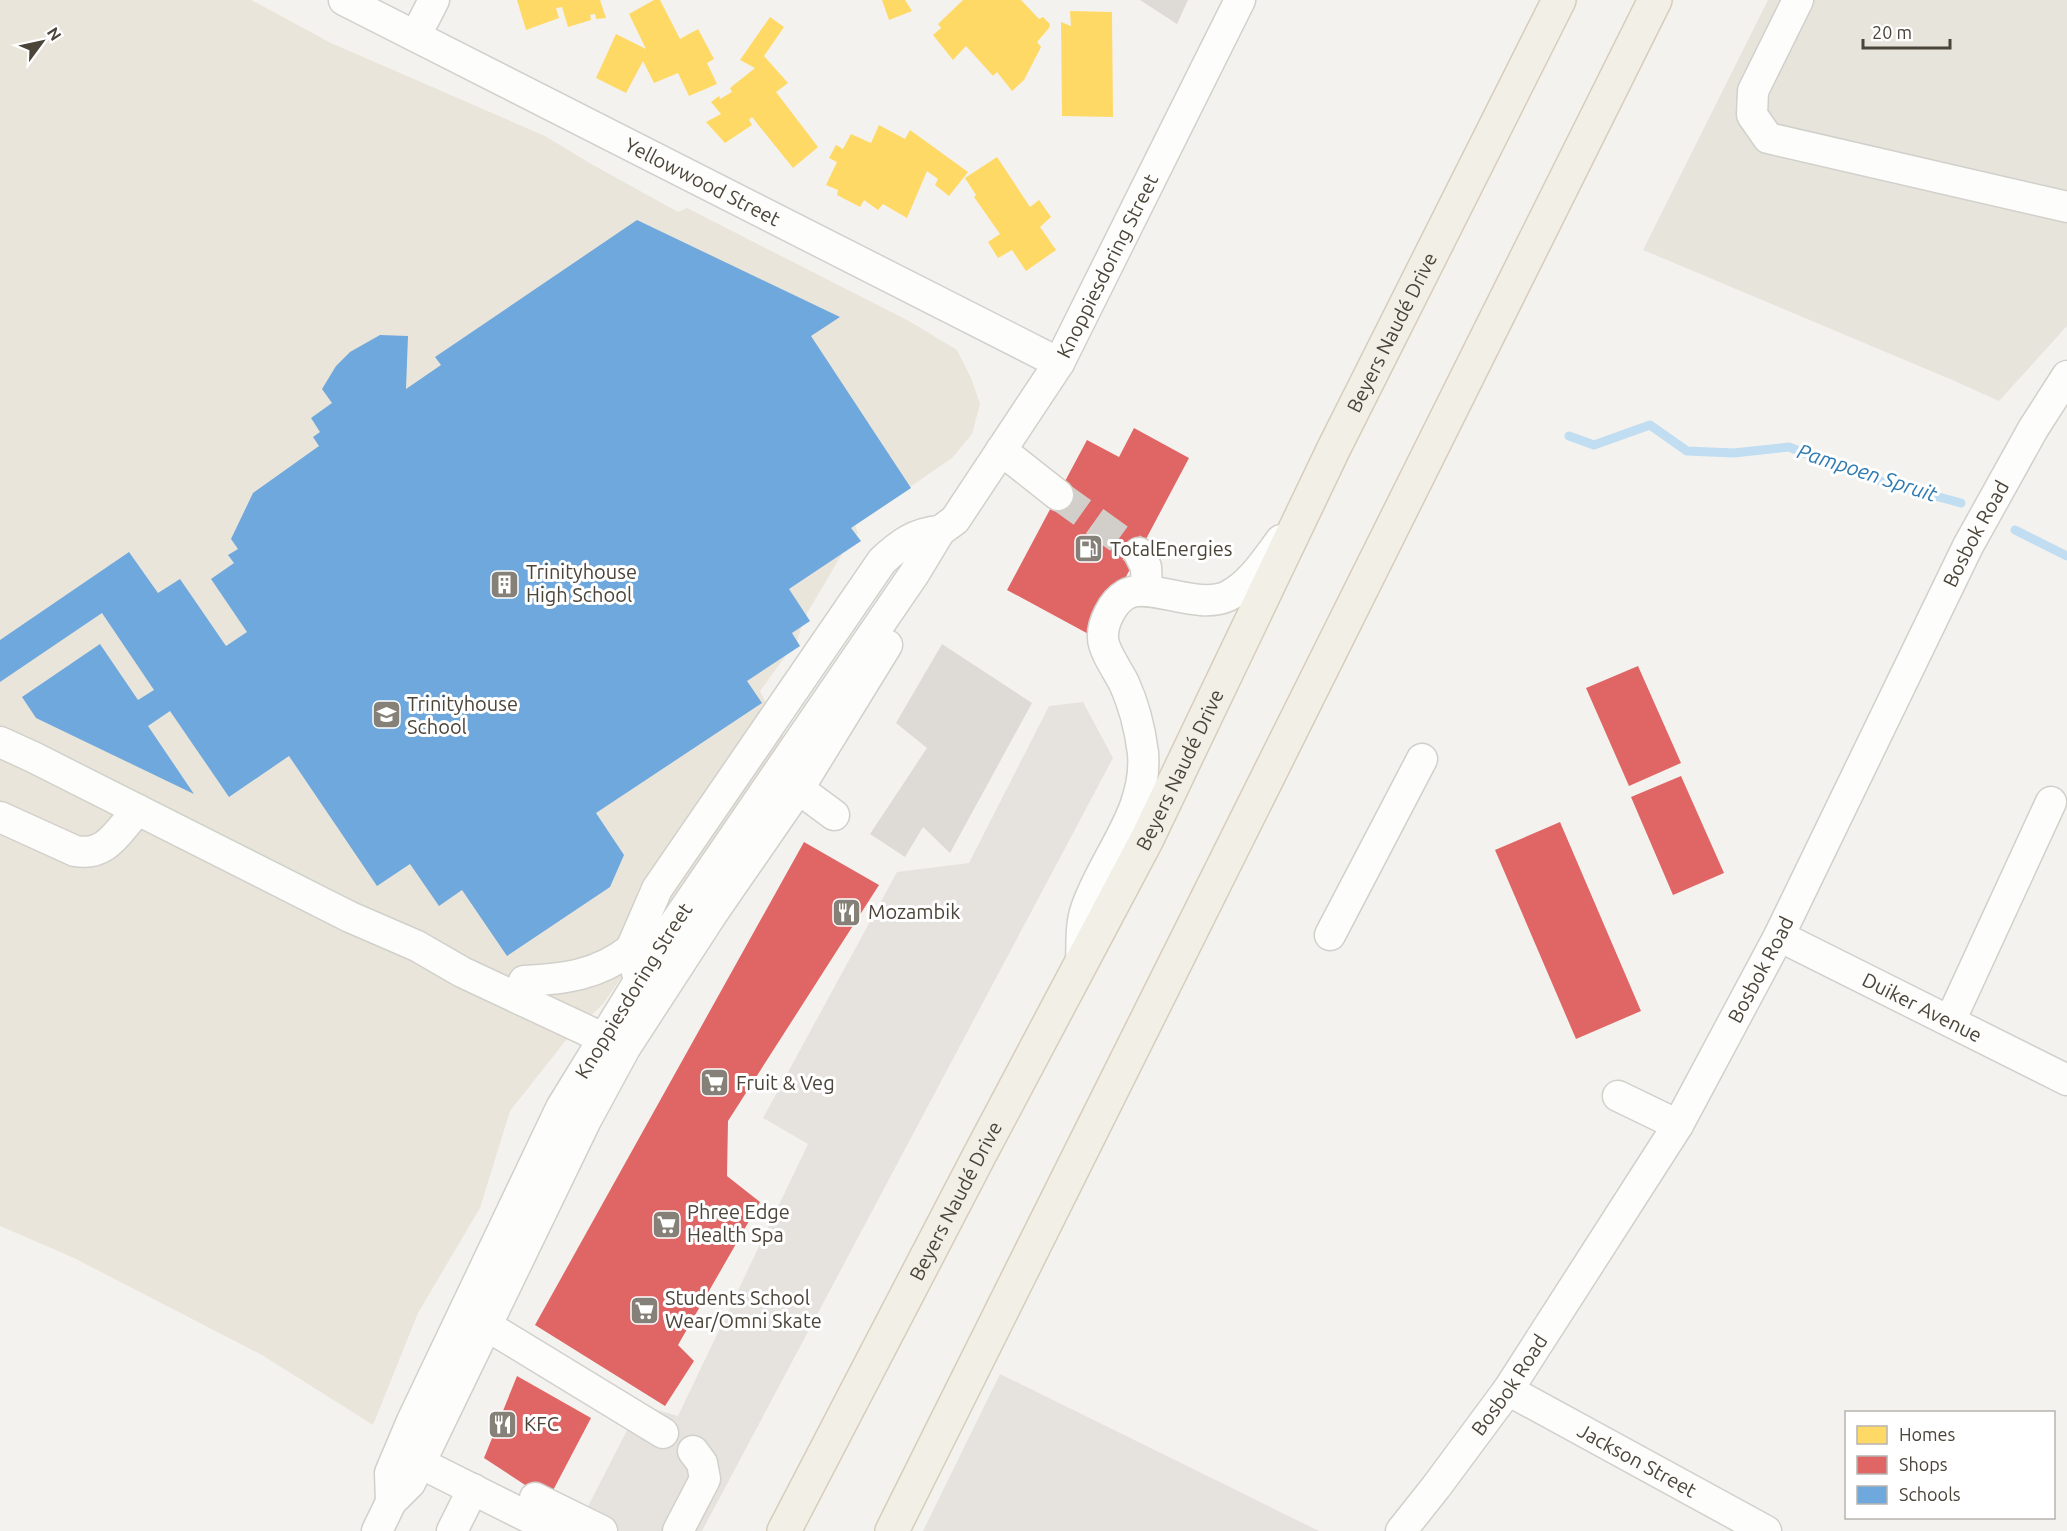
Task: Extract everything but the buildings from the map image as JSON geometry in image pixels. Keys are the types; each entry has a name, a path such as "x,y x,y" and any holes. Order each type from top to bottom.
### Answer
{"main road":[{"name":"Beyers Naudé Drive","path":"784,1531 1147,839 1304,512 1559,0"},
{"path":"892,1531 1655,0"}],"street":[{"name":"Yellowwood Street","path":"344,0 1059,363"},
{"path":"416,35 434,0"},
{"name":"Knoppiesdoring Street","path":"620,1034 639,980 671,929 788,780 952,541 948,526 1059,363 1240,0"},
{"path":"1798,0 1753,91 1752,115 1768,138 2067,207"},
{"name":"Bosbok Road","path":"1401,1531 1508,1390 1678,1125 1779,936 1968,546 2033,429 2067,376"},
{"path":"1001,450 1058,495"},
{"path":"1081,963 1086,910 1124,833 1141,793 1144,775 1143,752 1136,714 1104,644 1103,628 1112,610 1124,595 1131,591 1147,591 1198,601 1228,596 1257,572 1304,512"},
{"path":"524,981 559,980 586,973 619,958 631,949 657,889 882,561 910,538 948,526"},
{"path":"1139,553 1146,567 1147,591"},
{"path":"0,742 350,917 417,946 480,981 620,1034"},
{"path":"1330,935 1422,759"},
{"path":"788,780 834,815"},
{"name":"Knoppiesdoring Street","path":"377,1531 391,1502 410,1483 420,1463 475,1319 561,1108 712,914 788,780"},
{"path":"1950,1021 2051,802"},
{"path":"0,817 75,851 87,853 108,845 138,810"},
{"name":"Duiker Avenue","path":"1779,936 2067,1080"},
{"path":"417,946 470,954 620,1034"},
{"path":"631,949 639,980"},
{"path":"1618,1096 1678,1125"},
{"path":"475,1319 663,1433"},
{"name":"Knoppiesdoring Street","path":"391,1502 390,1473 412,1421 475,1319"},
{"name":"Jackson Street","path":"1508,1390 1766,1531"},
{"path":"678,1531 705,1479 702,1463 693,1451"},
{"path":"420,1463 556,1531"},
{"path":"508,1485 602,1531"},
{"path":"452,1531 473,1489"}],"shaded area":[{"name":"Trinityhouse School","path":"0,0 251,0 331,43 545,136 678,212 687,208 909,321 957,350 971,378 980,404 972,434 952,458 855,525 858,533 848,544 803,620 798,639 760,691 785,739 603,1004 567,1039 510,1111 480,1208 418,1313 373,1425 262,1355 74,1258 0,1226"},
{"path":"1768,0 2067,0 2067,326 1999,401 1643,250"},
{"path":"1083,702 1113,758 702,1531 606,1531 583,1516 640,1405 678,1416 808,1144 763,1118 897,872 969,863 1049,706"},
{"path":"1000,1374 1319,1531 923,1531"}],"waterway":[{"name":"Pampoen Spruit","path":"1569,436 1594,445 1650,425 1687,451 1734,453 1789,447 1865,477 1961,503"},
{"name":"Pampoen Spruit","path":"2015,530 2067,556"}],"tunnel":[{"path":"1058,495 1139,553"}],"place":[{"name":"TotalEnergies","path":"1089,549"},
{"name":"Trinityhouse High School","path":"505,584"},
{"name":"Trinityhouse School","path":"386,715"},
{"name":"Mozambik","path":"847,912"},
{"name":"Fruit & Veg","path":"715,1083"},
{"name":"Phree Edge Health Spa","path":"666,1224"},
{"name":"Students School Wear/Omni Skate","path":"644,1310"},
{"name":"KFC","path":"503,1424"}]}
